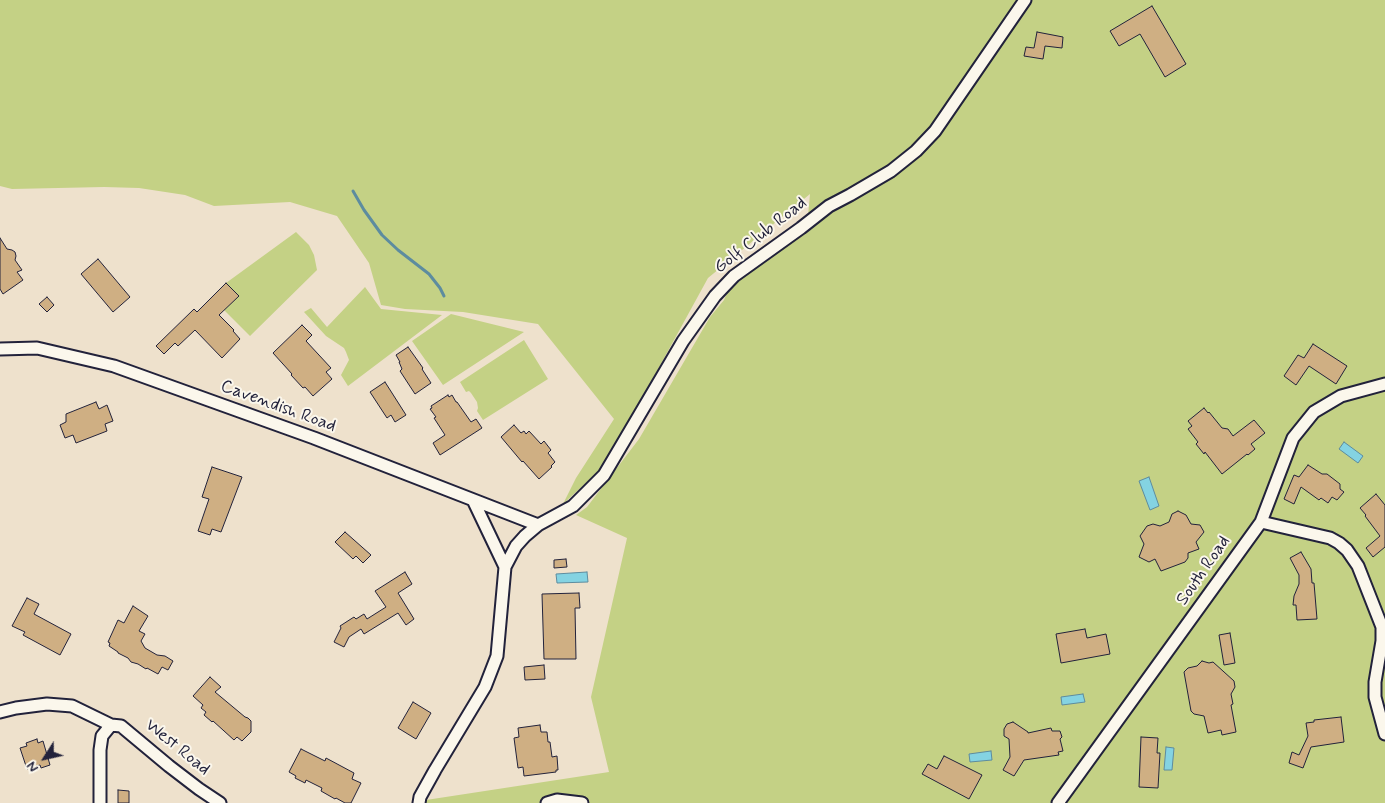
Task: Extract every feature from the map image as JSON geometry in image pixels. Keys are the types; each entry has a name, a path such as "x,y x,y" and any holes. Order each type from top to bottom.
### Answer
{"street":[{"name":"Golf Club Road","path":"506,567 516,546 525,536 538,525 573,506 604,476 683,341 734,276 801,228 828,206 891,171 916,151 935,131 1025,0"},
{"name":"Cavendish Road","path":"0,349 37,348 114,366 314,438 538,525"},
{"name":"South Road","path":"1058,803 1261,522 1292,438 1314,412 1341,396 1385,384"},
{"path":"419,803 420,797 434,770 485,687 497,656 506,567 473,500"},
{"path":"1261,522 1330,538 1346,550 1358,566 1382,627 1375,697 1385,734"},
{"name":"West Road","path":"0,712 47,704 72,706 111,725 121,726 169,766 220,803"},
{"path":"100,803 100,750 102,736 111,725"},
{"path":"547,803 557,800 582,803"}],"green space":[{"path":"0,0 1385,0 1385,803 426,803 426,800 609,772 591,697 627,538 576,515 587,507 639,439 710,317 724,300 734,276 808,216 810,194 708,278 634,413 599,471 563,504 576,478 614,419 538,324 463,312 405,309 381,305 369,263 337,216 290,202 214,206 185,195 139,188 12,189 0,186"},
{"path":"296,232 309,245 314,255 317,270 250,336 224,310 226,283"},
{"path":"365,287 381,309 442,315 348,386 341,375 349,360 344,348 326,336 304,312 311,308 327,327"},
{"path":"451,314 524,332 443,385 412,341"},
{"path":"524,340 548,379 483,420 477,411 477,402 469,391 466,392 460,382"}],"water":[{"path":"1344,442 1363,456 1358,463 1339,449"},
{"path":"1149,477 1159,506 1150,510 1139,481"},
{"path":"587,572 588,582 557,583 556,574"},
{"path":"1083,694 1085,702 1062,705 1061,697"},
{"path":"1166,747 1174,748 1172,770 1164,770"},
{"path":"991,751 992,760 970,762 969,754"}],"building":[{"path":"1152,6 1186,64 1165,77 1140,34 1119,46 1110,31"},
{"path":"1037,32 1063,37 1062,48 1045,46 1043,59 1024,56 1026,47 1034,48"},
{"path":"0,238 7,249 15,252 15,260 22,270 17,272 23,280 3,294 0,289"},
{"path":"98,259 130,297 113,312 81,274"},
{"path":"226,283 239,296 219,315 240,339 222,358 195,330 178,346 175,343 164,354 156,346 194,309 197,312"},
{"path":"47,297 54,305 47,312 39,304"},
{"path":"302,325 312,335 306,341 331,368 326,372 332,379 313,396 305,387 303,388 273,353"},
{"path":"1313,344 1347,366 1336,384 1309,366 1296,385 1284,376 1298,355 1304,358"},
{"path":"408,347 431,383 415,394 400,371 402,369 396,355"},
{"path":"385,382 406,415 395,422 391,415 387,418 370,392"},
{"path":"448,395 449,397 452,395 471,422 476,419 482,428 440,455 433,443 445,435 430,409 432,408 431,406"},
{"path":"96,402 99,409 107,405 113,421 105,424 107,431 76,443 73,435 65,438 60,425 66,422 66,414"},
{"path":"1204,408 1222,428 1228,429 1233,436 1254,420 1265,433 1251,444 1255,449 1222,474 1205,452 1204,454 1196,444 1198,442 1188,429 1192,426 1188,421"},
{"path":"514,425 521,433 524,431 526,434 529,431 541,444 544,441 551,450 548,453 555,462 539,479 501,437"},
{"path":"1308,465 1322,474 1327,474 1340,484 1340,489 1344,492 1337,500 1332,497 1328,503 1321,498 1319,500 1301,487 1294,504 1284,499 1294,475 1299,477"},
{"path":"212,467 242,477 221,532 212,529 210,535 198,531 209,499 202,497"},
{"path":"1376,494 1385,505 1385,547 1373,557 1366,548 1380,536 1360,508"},
{"path":"1178,511 1186,515 1191,524 1200,525 1204,532 1196,542 1199,549 1188,553 1188,558 1185,562 1161,571 1155,559 1149,562 1139,557 1144,544 1140,536 1147,526 1153,524 1160,526 1169,522 1172,514"},
{"path":"345,532 371,555 363,563 356,556 353,559 335,542"},
{"path":"1301,552 1311,569 1317,619 1297,620 1296,605 1293,605 1294,596 1299,584 1299,575 1290,558"},
{"path":"566,559 567,567 554,568 554,560"},
{"path":"405,572 412,584 398,593 414,619 406,625 398,613 364,634 361,629 349,637 344,647 334,642 341,628 340,626 354,617 356,619 364,614 367,619 386,607 375,591"},
{"path":"579,593 580,608 575,608 576,659 544,659 542,594"},
{"path":"27,598 39,604 34,614 71,634 60,655 23,635 25,632 12,626"},
{"path":"133,606 148,616 139,631 145,634 141,641 145,648 173,661 168,670 162,667 158,674 131,662 109,646 110,643 108,642 118,620 124,623"},
{"path":"1085,629 1087,638 1106,634 1110,654 1061,663 1056,634"},
{"path":"1230,633 1235,663 1224,665 1219,635"},
{"path":"1202,661 1213,662 1234,681 1235,687 1231,694 1233,704 1231,705 1236,732 1222,735 1221,730 1208,733 1204,716 1194,714 1191,711 1184,672 1188,668 1197,666"},
{"path":"544,665 545,679 525,680 524,667"},
{"path":"210,677 221,687 215,692 251,721 251,732 242,741 237,737 234,740 204,715 206,712 201,708 203,705 193,696"},
{"path":"413,702 431,713 416,739 398,728"},
{"path":"1341,717 1344,742 1311,747 1303,768 1289,763 1292,752 1299,755 1308,736 1306,723 1314,722 1314,720"},
{"path":"1013,722 1028,733 1051,728 1052,731 1060,731 1063,751 1058,752 1059,755 1024,760 1014,776 1003,770 1010,757 1009,739 1004,736 1004,729 1007,724"},
{"path":"540,725 541,732 547,732 552,757 557,756 558,770 556,772 524,776 523,767 518,768 514,738 519,737 518,728"},
{"path":"1141,737 1158,738 1157,753 1160,753 1158,788 1139,787"},
{"path":"37,739 38,743 43,741 50,765 41,768 40,765 27,769 20,748 27,746 26,743"},
{"path":"301,749 325,761 326,758 354,773 352,779 361,783 351,803 335,799 321,791 322,788 306,780 305,783 295,778 296,776 289,772"},
{"path":"944,756 982,775 969,799 922,774 928,764 937,769"},
{"path":"118,790 129,791 129,803 118,803"}],"waterway":[{"path":"353,191 382,235 429,274 444,296"}]}
